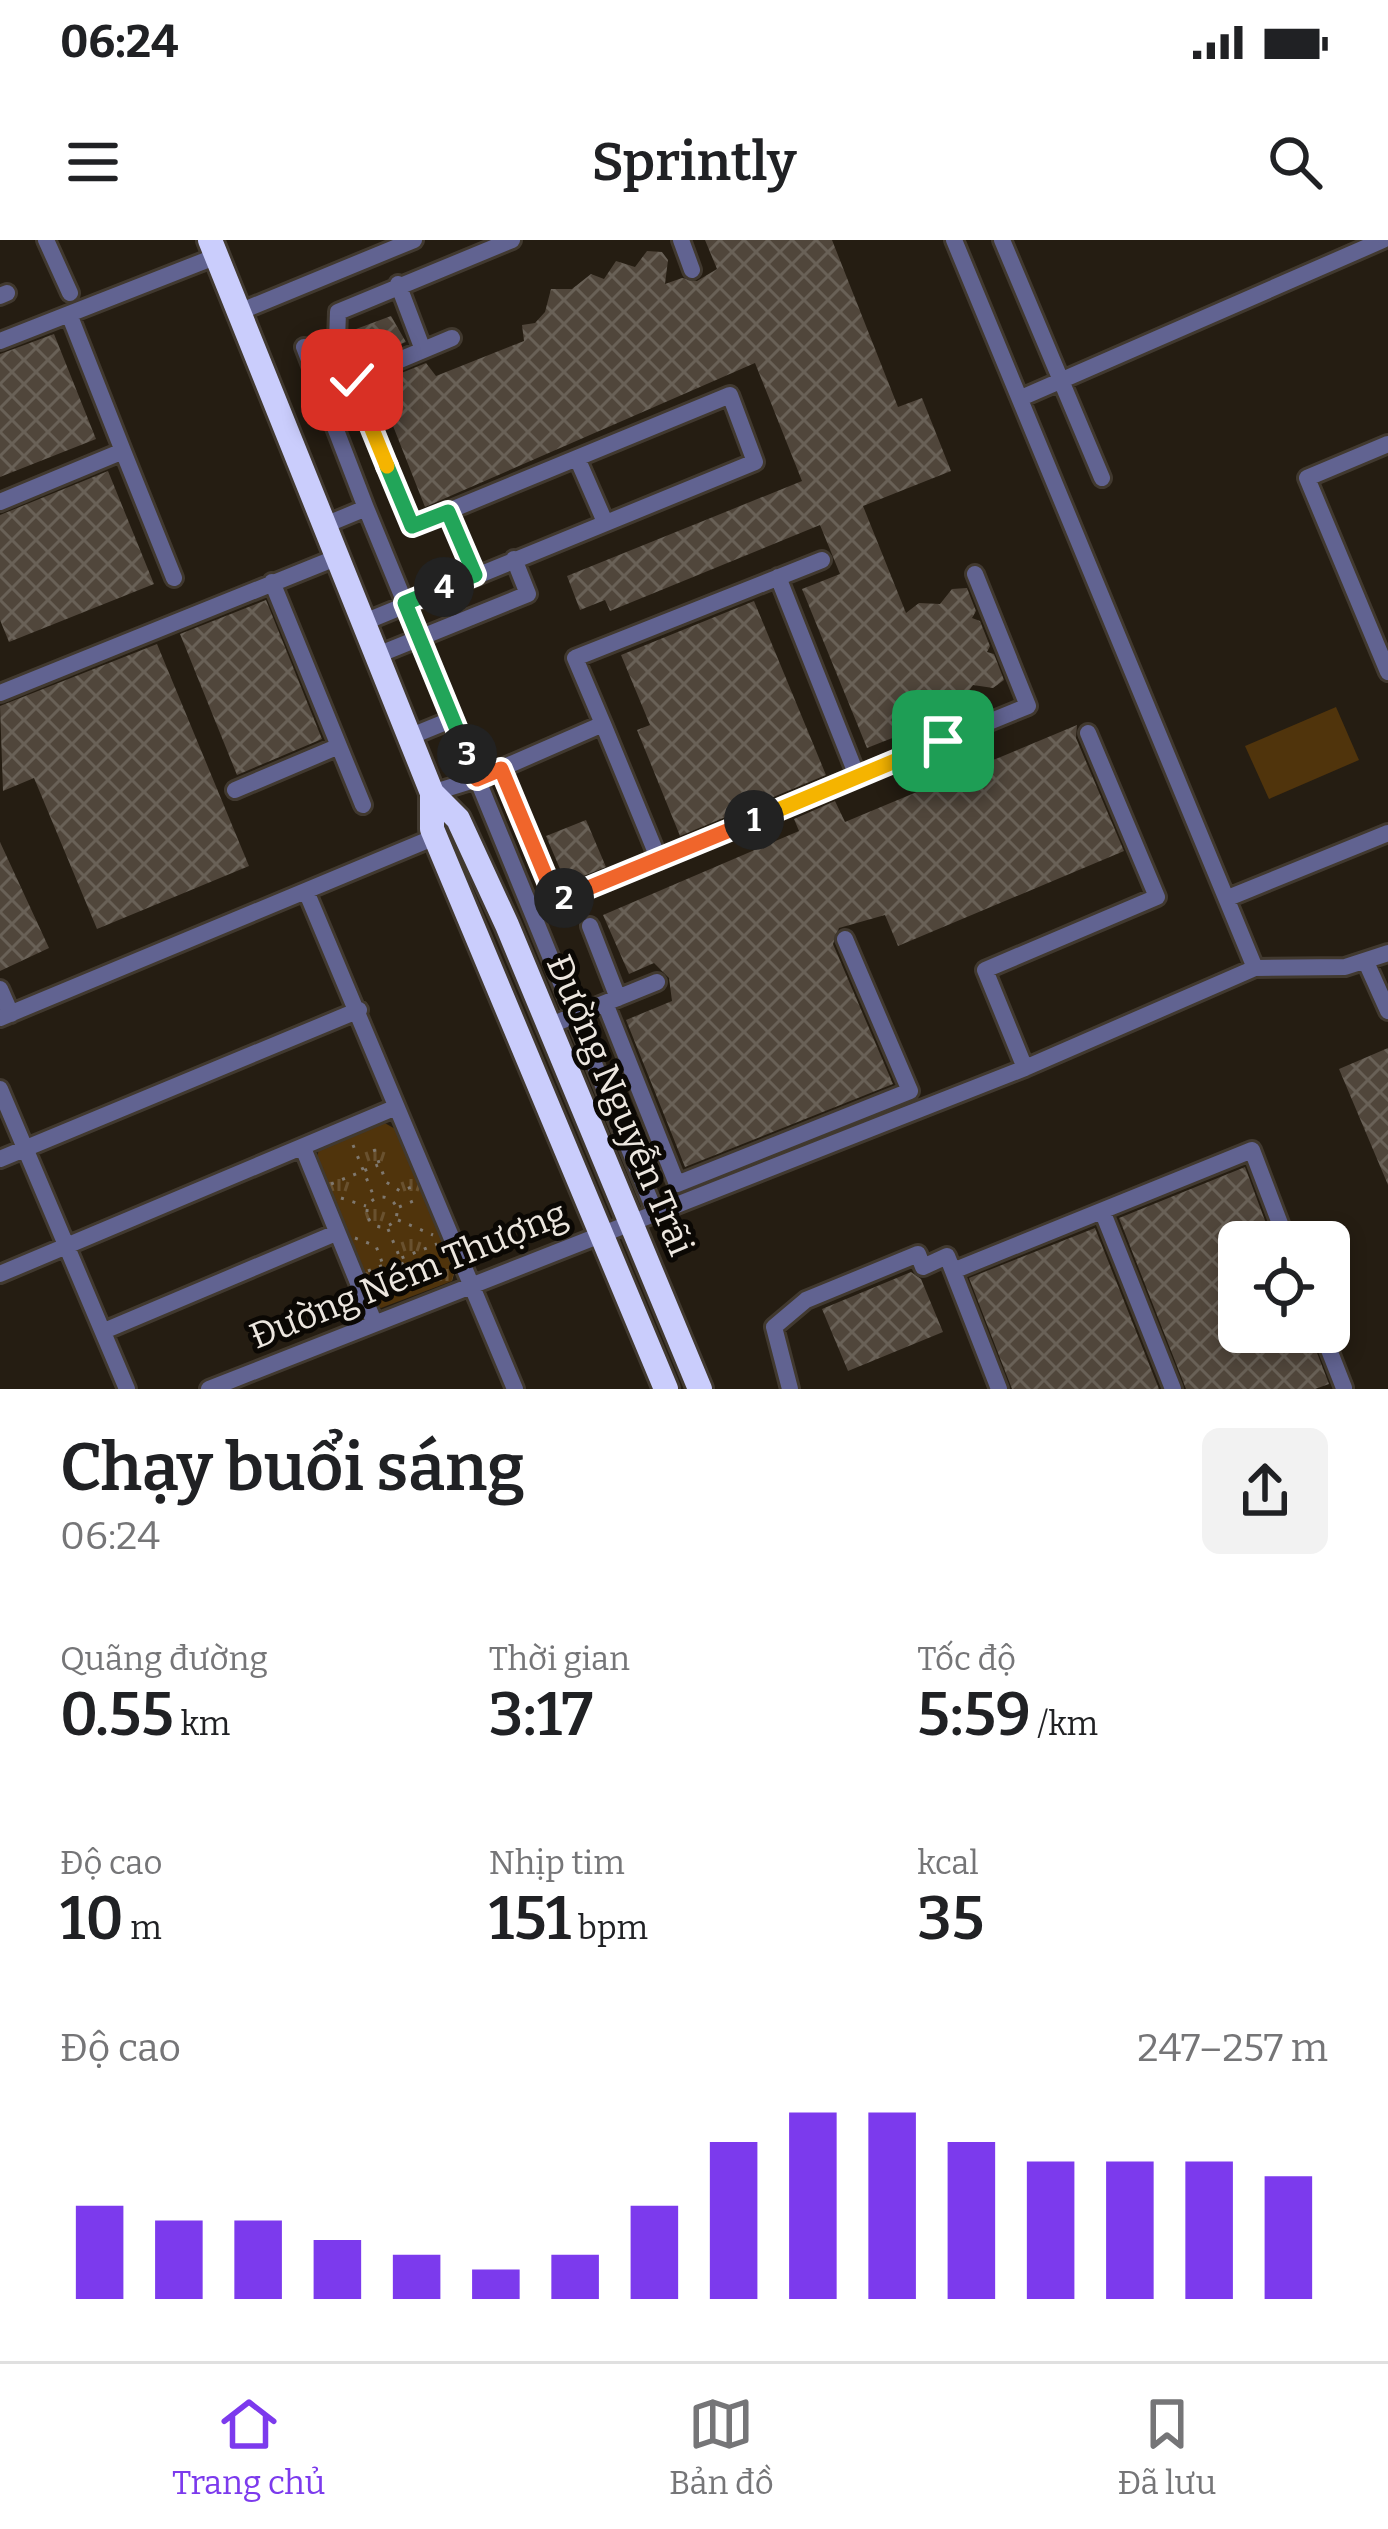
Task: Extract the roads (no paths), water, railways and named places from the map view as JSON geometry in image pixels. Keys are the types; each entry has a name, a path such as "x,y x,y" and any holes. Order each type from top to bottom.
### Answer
{"highway":[{"name":"Đường Nguyễn Trãi","path":"213,248 432,793 435,837 666,1389"},
{"name":"Đường Nguyễn Trãi","path":"432,793 458,819 507,926 563,1020 643,1216 700,1389"}],"street":[{"path":"46,240 70,293"},
{"path":"239,312 414,240"},
{"path":"362,623 755,461 730,395 412,526 337,341 338,312 512,240"},
{"path":"680,240 692,270"},
{"path":"954,240 1255,968 1366,962 1388,953"},
{"path":"1002,240 1102,478"},
{"path":"1021,398 1383,240"},
{"path":"0,341 213,248"},
{"path":"398,284 423,350"},
{"path":"69,314 174,578"},
{"path":"352,380 452,338"},
{"path":"304,347 533,914 563,1020 657,982"},
{"path":"1388,444 1306,478 1388,672"},
{"path":"0,502 123,452"},
{"path":"577,458 604,522"},
{"path":"326,525 366,508"},
{"path":"448,512 475,575"},
{"path":"0,693 338,557"},
{"path":"375,656 528,594 514,559"},
{"path":"659,860 575,658 822,560"},
{"path":"501,769 556,901 659,860 1028,706 976,574"},
{"path":"778,578 857,776"},
{"path":"272,582 364,805"},
{"path":"410,737 453,719"},
{"path":"432,793 477,779 603,724"},
{"path":"1025,1068 985,970 1157,897 1088,733"},
{"path":"235,790 339,746"},
{"path":"1228,898 1388,833"},
{"path":"0,989 6,1016 435,837"},
{"path":"305,891 359,1010 394,1108 511,1388"},
{"path":"507,926 533,914"},
{"path":"590,926 677,1184 910,1091 845,939"},
{"path":"1366,962 1388,1011"},
{"name":"Đường Ném Thượng","path":"208,1389 1025,1068 1255,968"},
{"path":"0,1159 359,1010"},
{"path":"0,1089 127,1389"},
{"path":"0,1274 394,1108"},
{"path":"303,1148 374,1322"},
{"path":"952,1271 1252,1150 1279,1221"},
{"path":"1102,1213 1173,1389"},
{"path":"104,1330 342,1237"},
{"path":"790,1389 774,1342 775,1327 789,1310 918,1254 923,1267 947,1256 999,1389"},
{"path":"1330,1353 1344,1388"}]}
